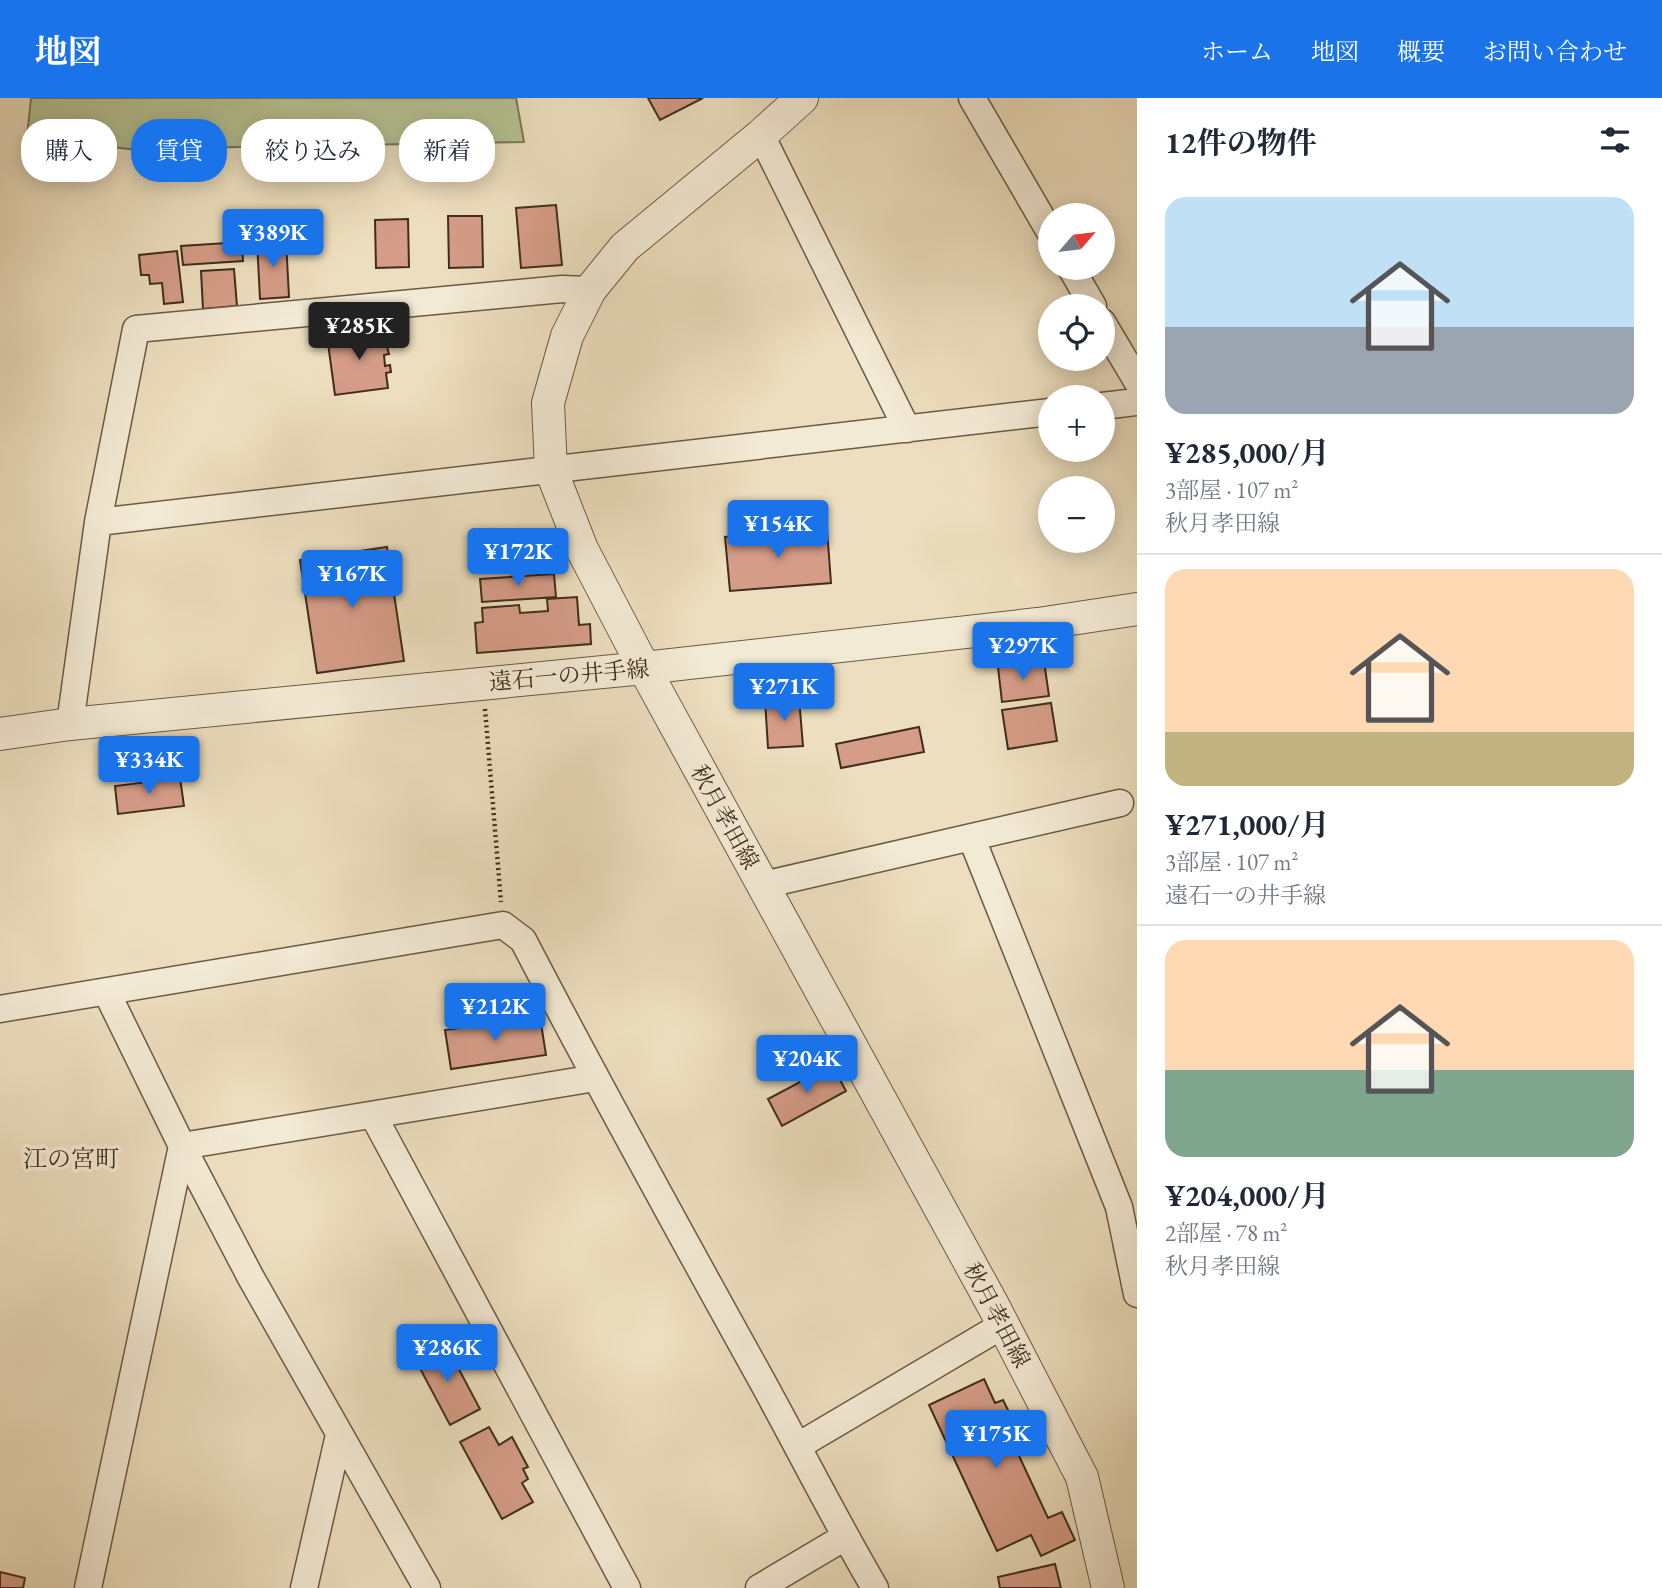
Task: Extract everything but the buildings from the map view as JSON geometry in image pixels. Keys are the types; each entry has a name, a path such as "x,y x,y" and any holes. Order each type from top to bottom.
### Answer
{"street":[{"name":"秋月孝田線","path":"802,98 625,247 590,290 567,336 548,403 551,470 582,550 644,668 1003,1325 1082,1477 1108,1588"},
{"path":"972,98 1038,211"},
{"path":"761,135 907,429"},
{"path":"70,724 98,522 136,329 562,289 590,290"},
{"path":"1115,344 1137,381"},
{"path":"1115,405 1137,402"},
{"path":"98,522 1038,413"},
{"name":"遠石一の井手線","path":"0,734 70,724 644,668 1038,624 1137,609"},
{"path":"762,885 1120,803"},
{"path":"972,838 1118,1207 1137,1294"},
{"path":"0,1009 503,925 523,940 595,1078 875,1588"},
{"path":"107,993 250,1276 426,1588"},
{"path":"182,1146 595,1078"},
{"path":"373,1115 627,1588"},
{"path":"88,1588 182,1146"},
{"path":"798,1446 1003,1325"},
{"path":"304,1588 339,1436"},
{"path":"759,1588 845,1537"}],"path":[{"path":"483,684 503,925"}],"green space":[{"path":"31,98 516,98 524,142 495,143 495,119 399,119 399,144 385,144 385,119 241,119 241,147 227,147 227,119 131,119 129,149 117,148 117,119 29,119"}],"district":[{"name":"江の宮町","path":"71,1158"}]}
